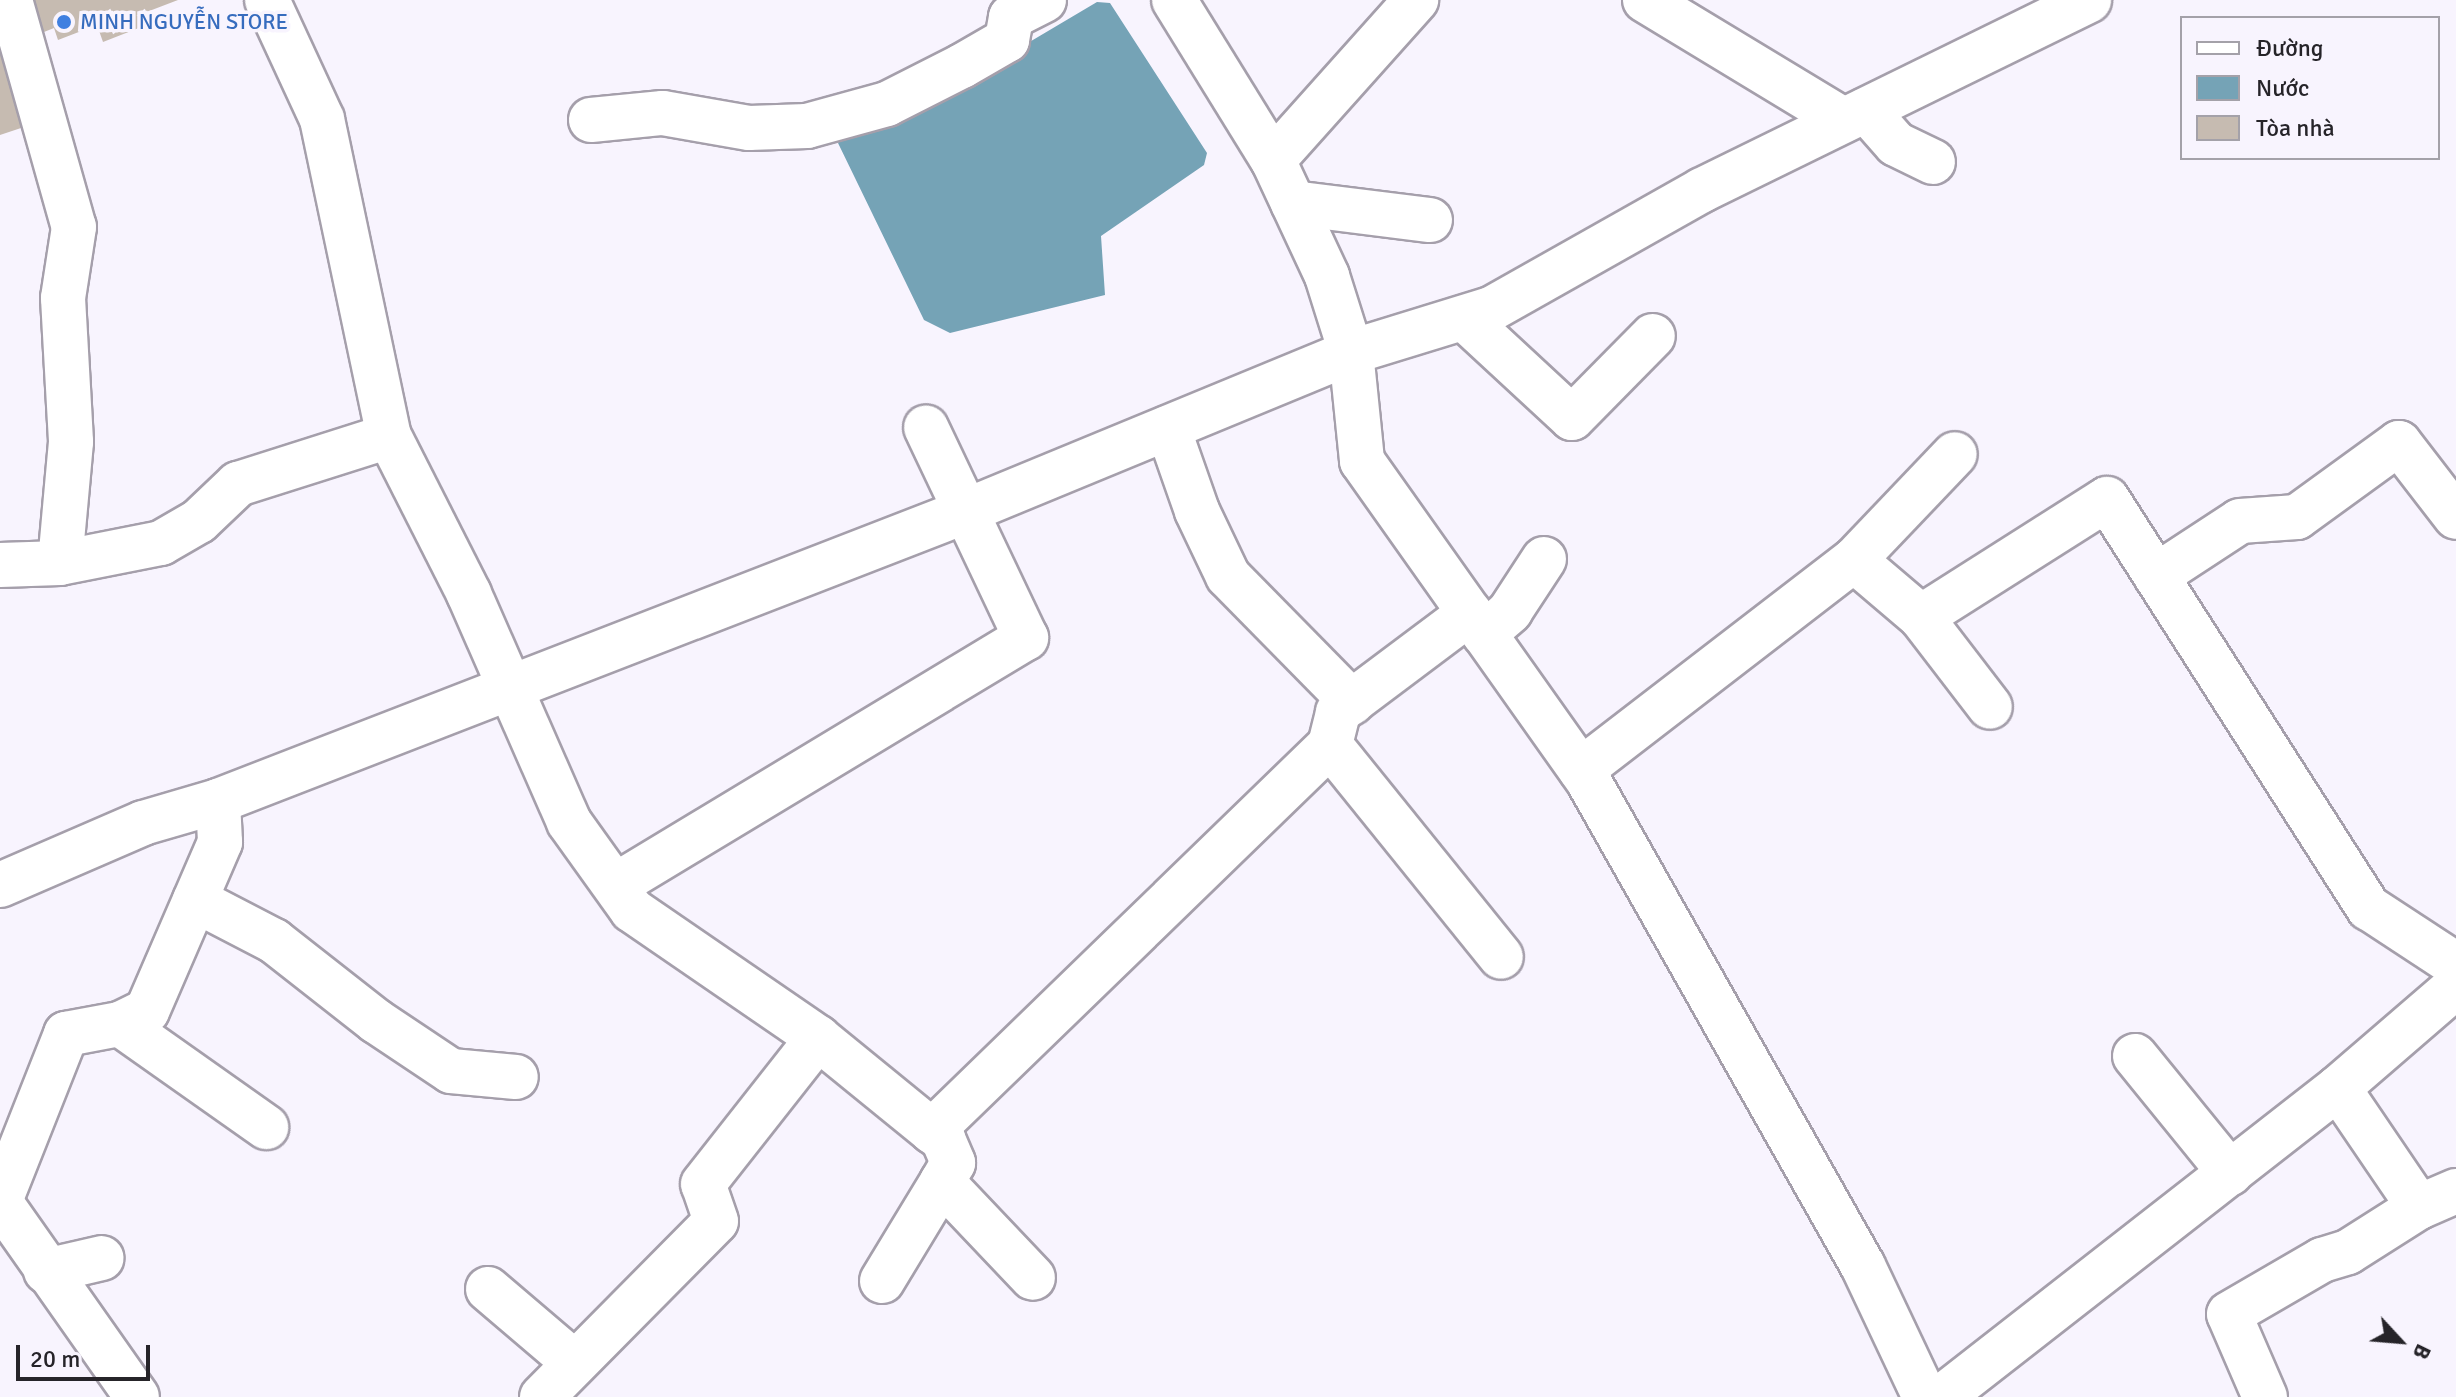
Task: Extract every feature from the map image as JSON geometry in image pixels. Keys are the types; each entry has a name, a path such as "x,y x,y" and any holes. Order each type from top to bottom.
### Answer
{"street":[{"path":"10,0 74,227 63,298 71,442 60,563"},
{"path":"267,0 322,119 389,436 469,594 569,822 632,910 818,1038 943,1139 953,1163 882,1281"},
{"path":"591,120 663,113 749,128 820,122 887,104 962,66 1007,40 1011,17 1044,0"},
{"path":"1174,0 1273,160 1327,276 1351,352 1362,461 1581,770 1863,1266 1925,1397"},
{"path":"1273,160 1416,0"},
{"path":"1645,0 1854,115 1896,144 1933,162"},
{"path":"0,885 143,823 218,801 966,511 1351,352 1491,309 1702,190 1854,115 2059,6"},
{"path":"1293,203 1430,220"},
{"path":"1464,318 1572,418 1653,336"},
{"path":"616,885 1026,638 926,427"},
{"path":"1168,428 1197,511 1228,576 1352,702"},
{"path":"0,565 60,563 161,543 199,521 238,484 389,436"},
{"path":"2156,576 2240,521 2297,517 2399,443 2456,517"},
{"path":"1581,770 1854,560 1955,454"},
{"path":"1921,617 2107,499 2369,908 2456,965"},
{"path":"932,1131 1330,745 1338,712 1477,624 1510,611 1544,559"},
{"path":"1854,560 1921,617 1990,707"},
{"path":"1330,745 1501,957"},
{"path":"137,1397 0,1202 66,1034 120,1024 147,1011 220,842 218,801"},
{"path":"195,900 274,941 376,1021 451,1071 516,1077"},
{"path":"1942,1397 2338,1088 2456,986"},
{"path":"120,1024 266,1127"},
{"path":"542,1397 716,1221 703,1184 818,1038"},
{"path":"2135,1056 2230,1173"},
{"path":"2265,1397 2229,1314 2322,1260 2348,1252 2437,1199 2338,1088"},
{"path":"942,1182 1033,1278"},
{"path":"46,1271 102,1258"},
{"path":"488,1289 575,1363"}],"water":[{"path":"1097,2 1110,3 1207,153 1204,165 1101,236 1105,295 950,333 924,320 838,143 847,127 977,73"}],"building":[{"path":"16,0 178,0 144,13 149,24 103,42 97,25 58,40 54,28 29,38"},
{"path":"0,1 42,121 0,135"}],"place":[{"name":"MINH NGUYỄN STORE","path":"64,22"}]}
